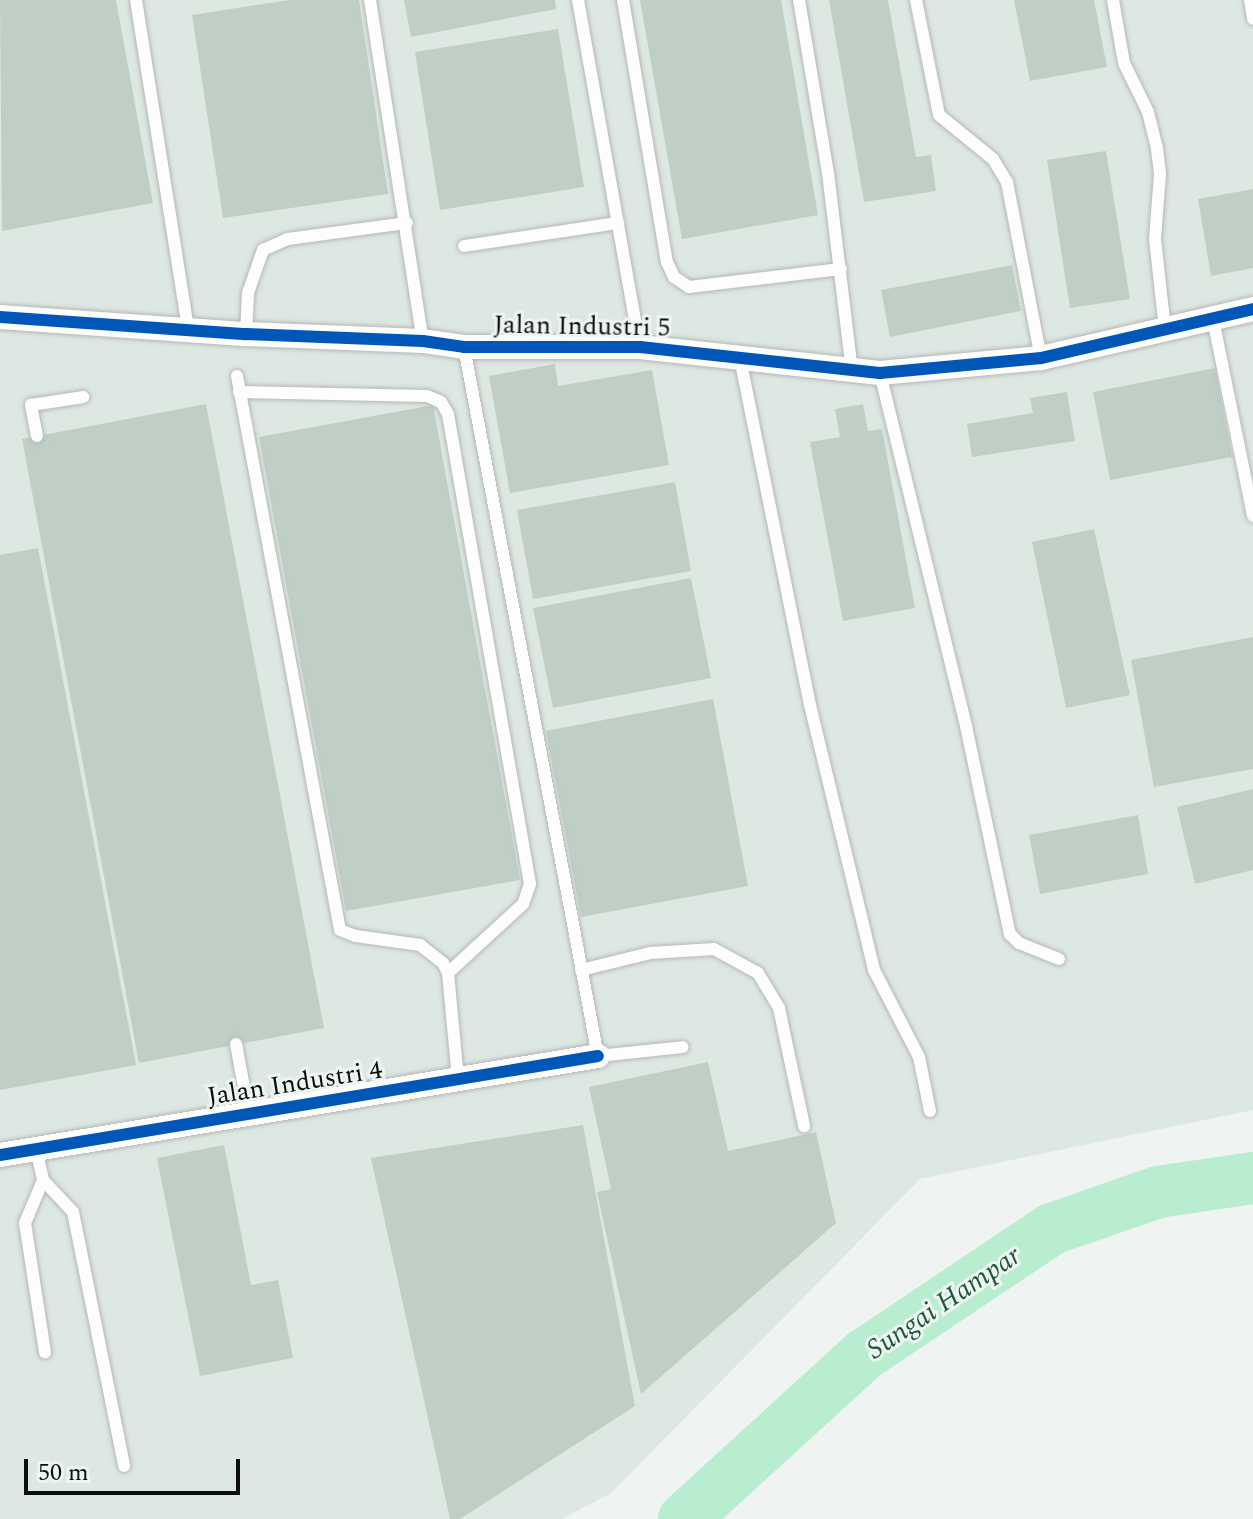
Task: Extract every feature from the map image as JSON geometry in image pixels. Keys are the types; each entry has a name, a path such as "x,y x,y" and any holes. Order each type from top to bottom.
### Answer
{"street":[{"name":"Jalan Industri 5","path":"0,317 246,334 423,341 464,347 640,347 880,373 1041,358 1253,309"},
{"name":"Jalan Industri 4","path":"0,1155 598,1056"}],"lane":[{"path":"136,0 188,330"},
{"path":"370,0 423,341"},
{"path":"578,0 640,347"},
{"path":"623,0 667,262 674,277 689,287 841,269"},
{"path":"799,0 841,269 852,370"},
{"path":"916,0 939,115 993,159 1007,182 1041,358"},
{"path":"1113,0 1124,63 1148,112 1157,149 1160,174 1155,239 1165,330"},
{"path":"1250,0 1253,19"},
{"path":"246,334 248,293 263,250 288,239 407,223"},
{"path":"464,246 618,223"},
{"path":"1213,319 1253,516"},
{"path":"464,347 598,1056 683,1047"},
{"path":"740,358 810,705 874,970 919,1057 930,1111"},
{"path":"880,373 956,682 1010,934 1019,943 1059,959"},
{"path":"237,376 340,930 356,936 420,945 443,963 448,973 458,1079"},
{"path":"239,392 427,396 441,402 448,414 530,884 523,904 448,973"},
{"path":"37,436 31,405 83,397"},
{"path":"581,970 650,953 714,949 758,973 779,1008 804,1126"},
{"path":"236,1044 249,1114"},
{"path":"36,1149 43,1180 73,1212 124,1466"},
{"path":"43,1180 25,1223 45,1352"}],"shaded area":[{"path":"0,0 1253,0 1253,1110 920,1179 611,1493 562,1519 0,1519"}],"building":[{"path":"0,0 116,0 153,203 2,231"},
{"path":"289,0 359,0 388,194 223,218 192,15"},
{"path":"404,0 555,0 556,9 411,37"},
{"path":"640,0 781,0 818,215 682,239"},
{"path":"829,0 888,0 916,157 931,155 936,191 864,202"},
{"path":"1014,0 1094,0 1107,67 1030,81"},
{"path":"558,29 584,187 440,210 415,52"},
{"path":"1106,151 1130,299 1070,308 1047,160"},
{"path":"1253,189 1253,268 1211,276 1198,199"},
{"path":"1012,265 1021,311 890,337 881,290"},
{"path":"555,364 558,386 652,370 669,465 510,493 489,376"},
{"path":"1215,368 1232,457 1110,480 1093,392"},
{"path":"1067,392 1075,441 972,457 967,424 1033,413 1030,398"},
{"path":"206,404 324,1028 139,1063 22,439"},
{"path":"863,404 868,431 882,429 915,608 843,621 810,442 840,437 835,409"},
{"path":"433,405 520,880 346,911 259,437"},
{"path":"675,482 691,571 533,599 517,510"},
{"path":"1094,529 1130,695 1066,708 1032,542"},
{"path":"38,548 136,1065 0,1090 0,555"},
{"path":"691,578 711,678 553,708 533,608"},
{"path":"1253,637 1253,769 1154,787 1131,660"},
{"path":"713,699 748,886 581,917 546,731"},
{"path":"1253,789 1253,870 1195,884 1177,807"},
{"path":"1138,815 1148,874 1040,894 1029,835"},
{"path":"708,1062 728,1151 816,1132 836,1223 641,1394 597,1192 611,1189 589,1087"},
{"path":"583,1125 635,1406 460,1519 450,1519 371,1158"},
{"path":"224,1145 251,1285 278,1280 293,1358 200,1376 157,1158"}],"waterway":[{"name":"Sungai Hampar","path":"684,1519 865,1354 1052,1229 1158,1192 1253,1178"}],"cycle path":[{"path":"0,317 246,334 423,341 464,347 640,347 880,373 1041,358 1253,309"},
{"path":"0,1155 598,1056"}]}
